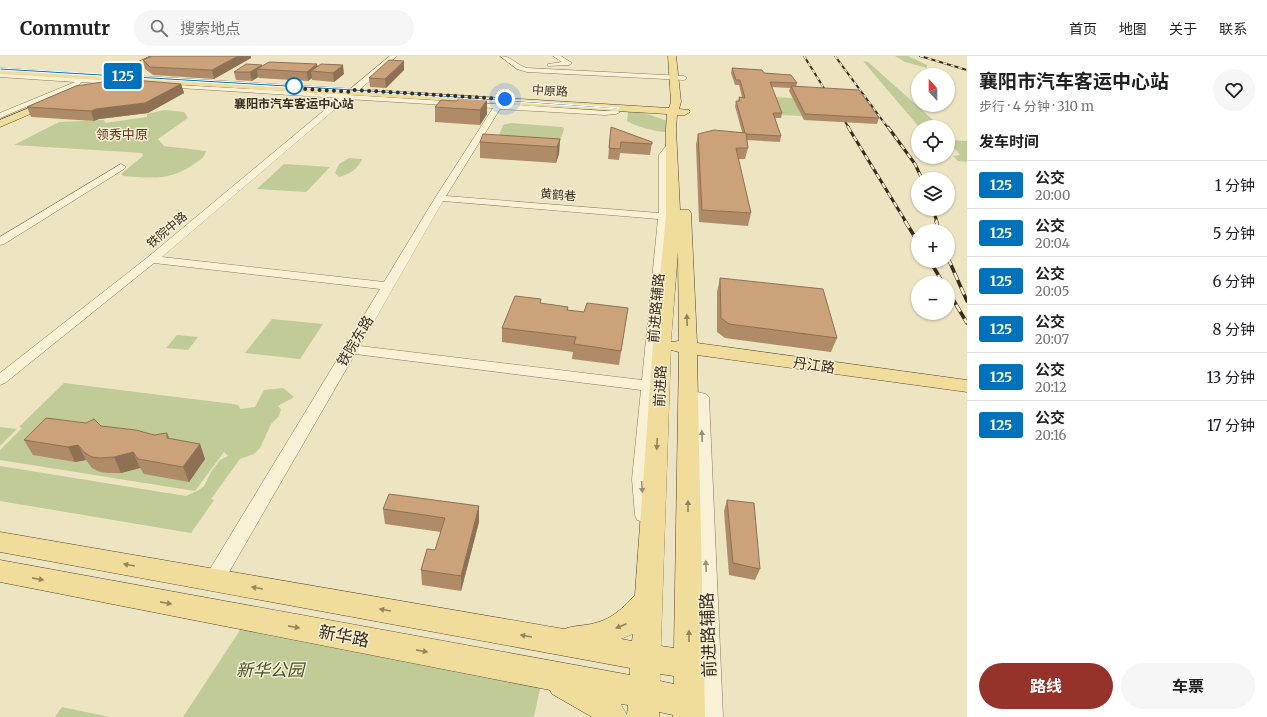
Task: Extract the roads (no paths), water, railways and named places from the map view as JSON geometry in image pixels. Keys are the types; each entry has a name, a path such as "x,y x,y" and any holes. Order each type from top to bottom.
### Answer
{"main road":[{"path":"0,125 83,84 121,76 146,56"},
{"path":"0,118 83,84 121,76 158,56"},
{"name":"前进路","path":"672,56 681,81"},
{"name":"前进路","path":"644,705 649,597 654,386 661,350 668,217 679,117 681,81 680,56"},
{"name":"中原路","path":"0,70 83,84"},
{"name":"中原路","path":"0,75 83,84 121,76 498,105 617,110"},
{"name":"中原路","path":"349,93 648,112"},
{"path":"669,107 679,117 668,121 648,112 669,107"},
{"name":"前进路","path":"679,117 682,136 688,353 689,665 696,712"},
{"name":"丹江路","path":"661,350 967,386"},
{"name":"丹江路","path":"688,353 967,393"},
{"path":"0,542 689,665"},
{"name":"新华路","path":"0,572 543,674 644,705 696,712"},
{"path":"555,641 597,636 627,624 649,597"},
{"path":"543,674 601,704 612,717"}],"street":[{"name":"铁院中路","path":"0,380 152,259 394,56"},
{"path":"503,56 519,68 536,71 681,81"},
{"path":"519,68 568,63 556,56"},
{"path":"0,125 83,84"},
{"name":"铁院东路","path":"214,580 440,198 498,105"},
{"path":"0,242 121,167"},
{"name":"黄鹤巷","path":"440,198 668,217"},
{"name":"前进路辅路","path":"654,386 668,217"},
{"path":"152,259 388,286"},
{"path":"351,349 654,386"},
{"name":"前进路辅路","path":"688,395 701,397 696,712"}],"railway":[{"path":"804,56 830,98"},
{"path":"835,56 888,128"},
{"path":"920,56 967,70"},
{"path":"839,112 849,128"},
{"path":"848,127 906,222"},
{"path":"888,127 915,164 919,172"},
{"path":"935,216 937,222"},
{"path":"905,221 911,231"},
{"path":"934,268 939,276"},
{"path":"952,268 967,301"},
{"path":"955,303 967,323"}],"place":[{"name":"襄阳市汽车客运中心站","path":"294,86"}],"district":[{"name":"领秀中原","path":"122,134"}],"park label":[{"name":"新华公园","path":"270,670"}]}
